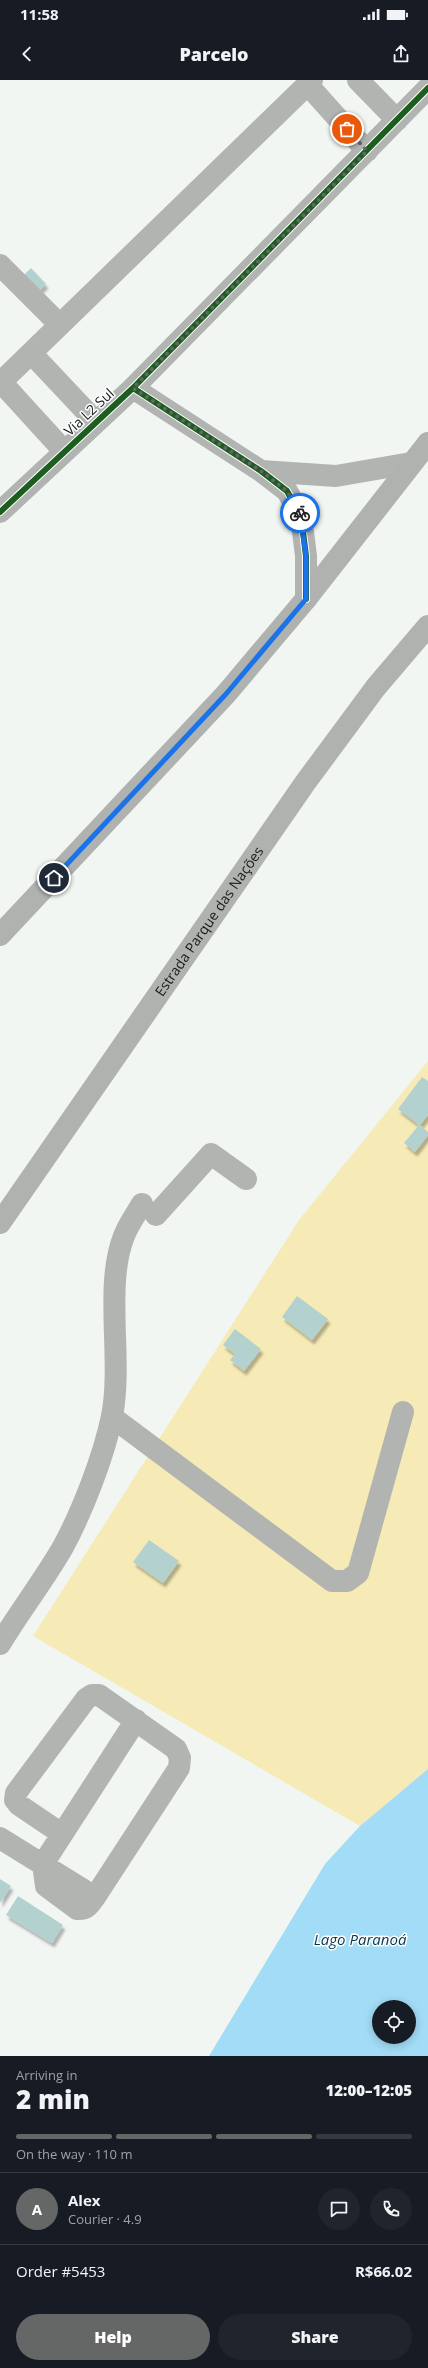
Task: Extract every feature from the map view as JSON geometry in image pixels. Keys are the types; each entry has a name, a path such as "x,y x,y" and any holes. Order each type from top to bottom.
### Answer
{"highway":[{"path":"0,934 226,694 306,599 428,443"},
{"name":"Estrada Parque das Nações","path":"0,1224 305,783 376,687 428,626"}],"street":[{"path":"358,80 397,120"},
{"path":"64,451 1,382 30,353 310,82 367,151"},
{"name":"Via L2 Sul","path":"0,512 133,388 428,88"},
{"path":"0,265 60,325"},
{"path":"30,353 96,422"},
{"path":"133,388 261,471 287,491 302,516 306,556 306,599"},
{"path":"261,471 336,476 411,463"},
{"path":"0,1644 63,1546 86,1494 112,1417 116,1387 115,1282 118,1258 124,1235 149,1210 211,1154 246,1179"},
{"path":"112,1417 332,1581 347,1581 358,1573 403,1412"},
{"path":"0,1838 95,1897 179,1768 180,1758 176,1749 99,1695 92,1695 16,1792 15,1800 19,1805 62,1834"},
{"path":"43,1864 136,1720"}],"shaded area":[{"path":"428,1061 428,1769 360,1826 33,1636 299,1220"}],"water":[{"name":"Lago Paranoá","path":"428,1769 428,2056 209,2056 325,1864 360,1826"}],"building":[{"path":"31,268 46,284 38,292 23,276"},
{"path":"422,1077 428,1081 428,1115 420,1125 428,1132 428,1135 415,1152 404,1143 419,1125 398,1109"},
{"path":"297,1296 328,1319 312,1340 282,1317"},
{"path":"235,1329 261,1349 244,1371 230,1360 235,1354 223,1345"},
{"path":"149,1540 179,1561 163,1583 133,1562"},
{"path":"0,1879 11,1886 0,1903"},
{"path":"18,1896 63,1925 52,1943 6,1915"}],"cycle path":[{"path":"0,512 133,388 428,88"},
{"path":"133,388 261,471 287,491 301,516 306,556 306,599"}],"way so far":[{"path":"300,513 297,505 287,491 261,471 133,388 367,151 347,129"}],"route":[{"path":"54,878 226,694 306,599 306,556 302,516 300,513"}]}
